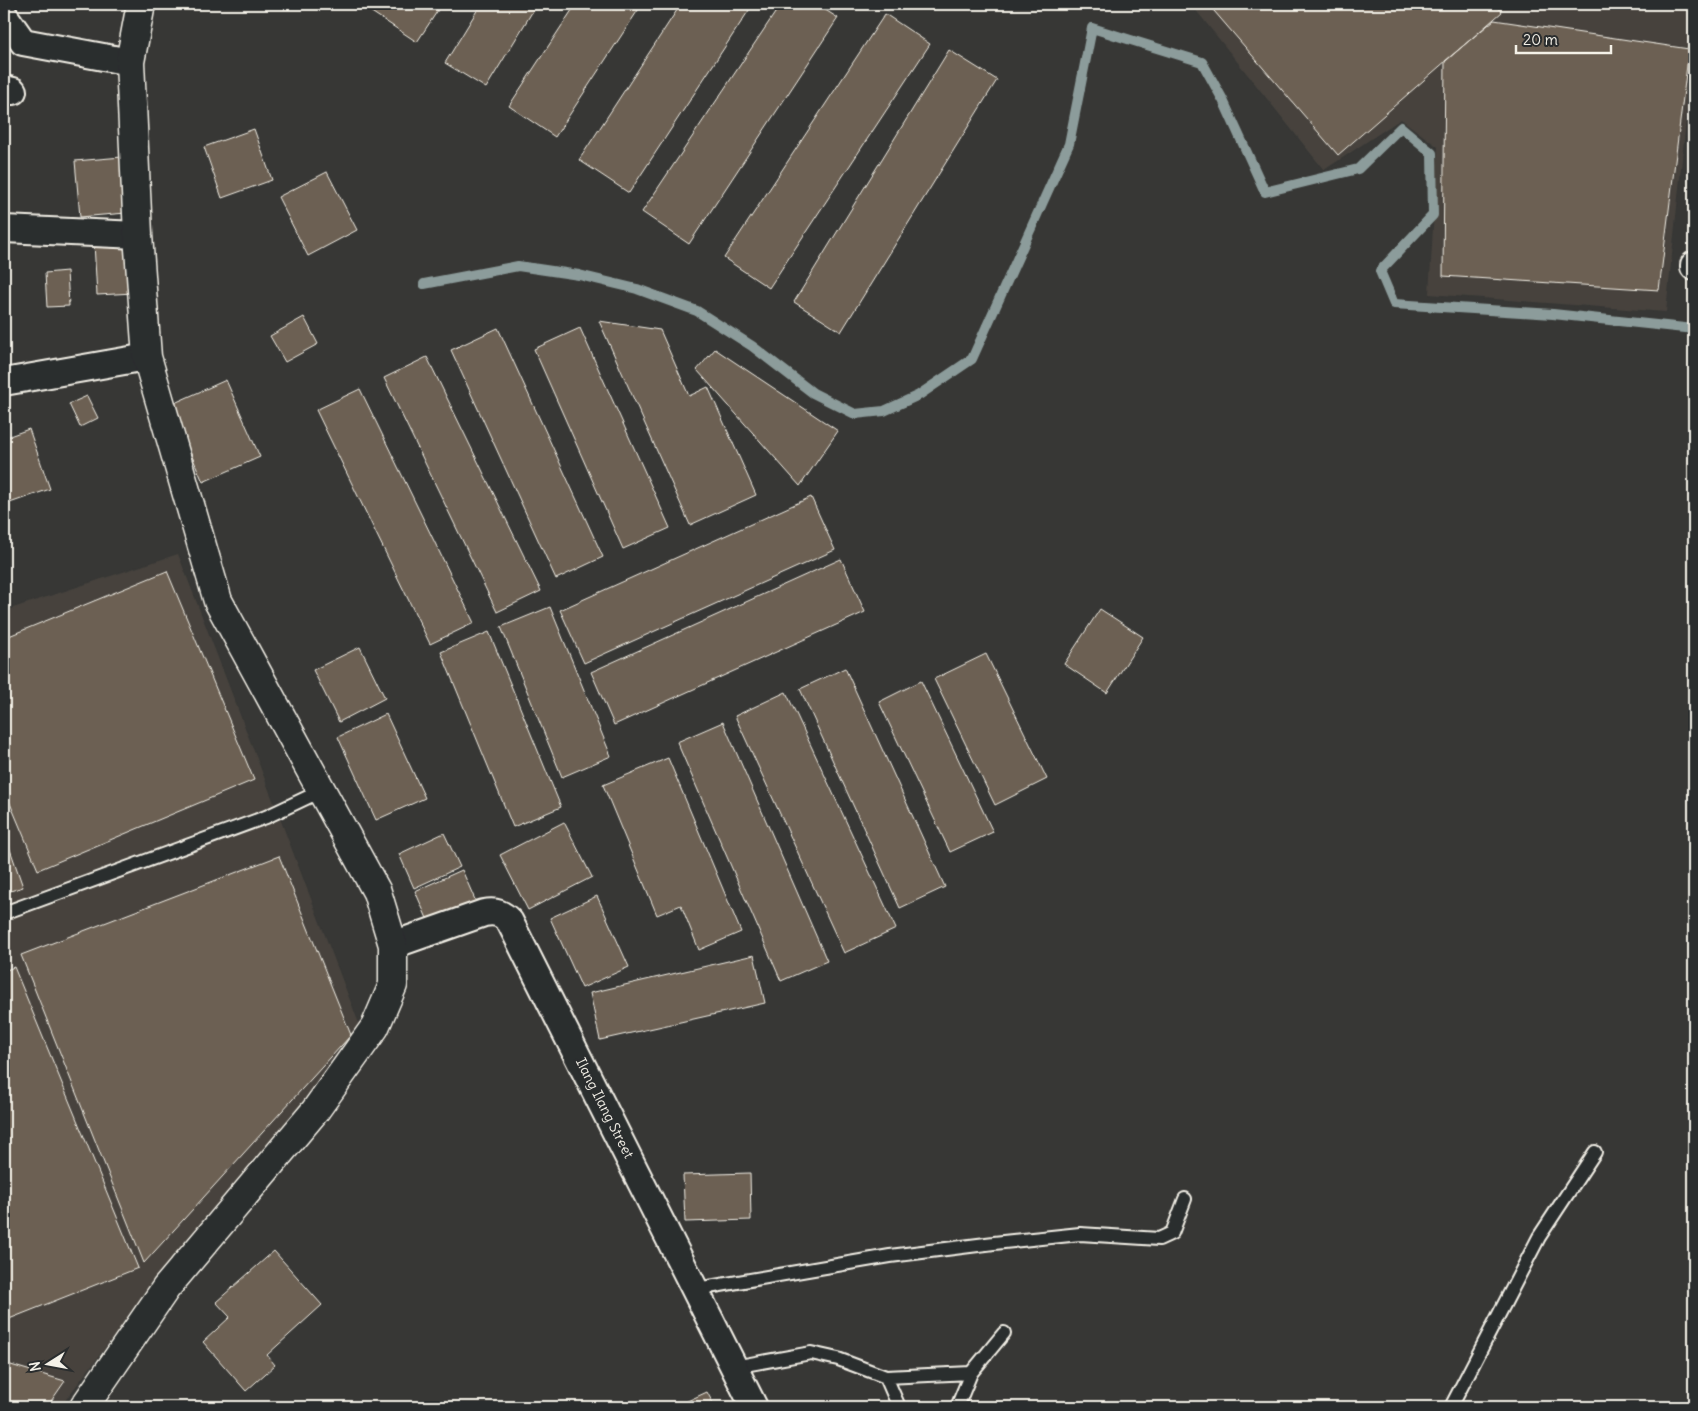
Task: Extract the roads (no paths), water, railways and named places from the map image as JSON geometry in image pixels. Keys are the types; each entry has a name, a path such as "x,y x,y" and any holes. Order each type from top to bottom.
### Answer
{"street":[{"path":"84,1407 166,1288 315,1111 375,1027 394,985 393,944 377,892 323,790 218,601 147,357 138,235 130,62 141,4"},
{"path":"4,15 23,42 130,62"},
{"path":"4,230 138,235"},
{"path":"4,382 147,357"},
{"name":"Ilang Ilang Street","path":"393,944 494,911 503,914 510,922 697,1289 754,1407"}],"lane":[{"path":"4,913 266,817 323,790"},
{"path":"1451,1407 1539,1237 1595,1152"},
{"path":"697,1289 890,1256 994,1243 1080,1234 1159,1239 1172,1232 1184,1199"},
{"path":"957,1407 971,1373 1004,1333"},
{"path":"734,1367 811,1352 838,1359 886,1376 971,1373"},
{"path":"886,1376 899,1407"}],"waterway":[{"path":"424,284 518,266 579,275 637,289 697,311 752,346 813,393 855,414 884,411 919,395 972,359 1069,144 1092,28 1202,62 1223,100 1265,192 1358,169 1401,127 1432,153 1433,215 1380,271 1394,304 1553,314 1694,329"}]}
